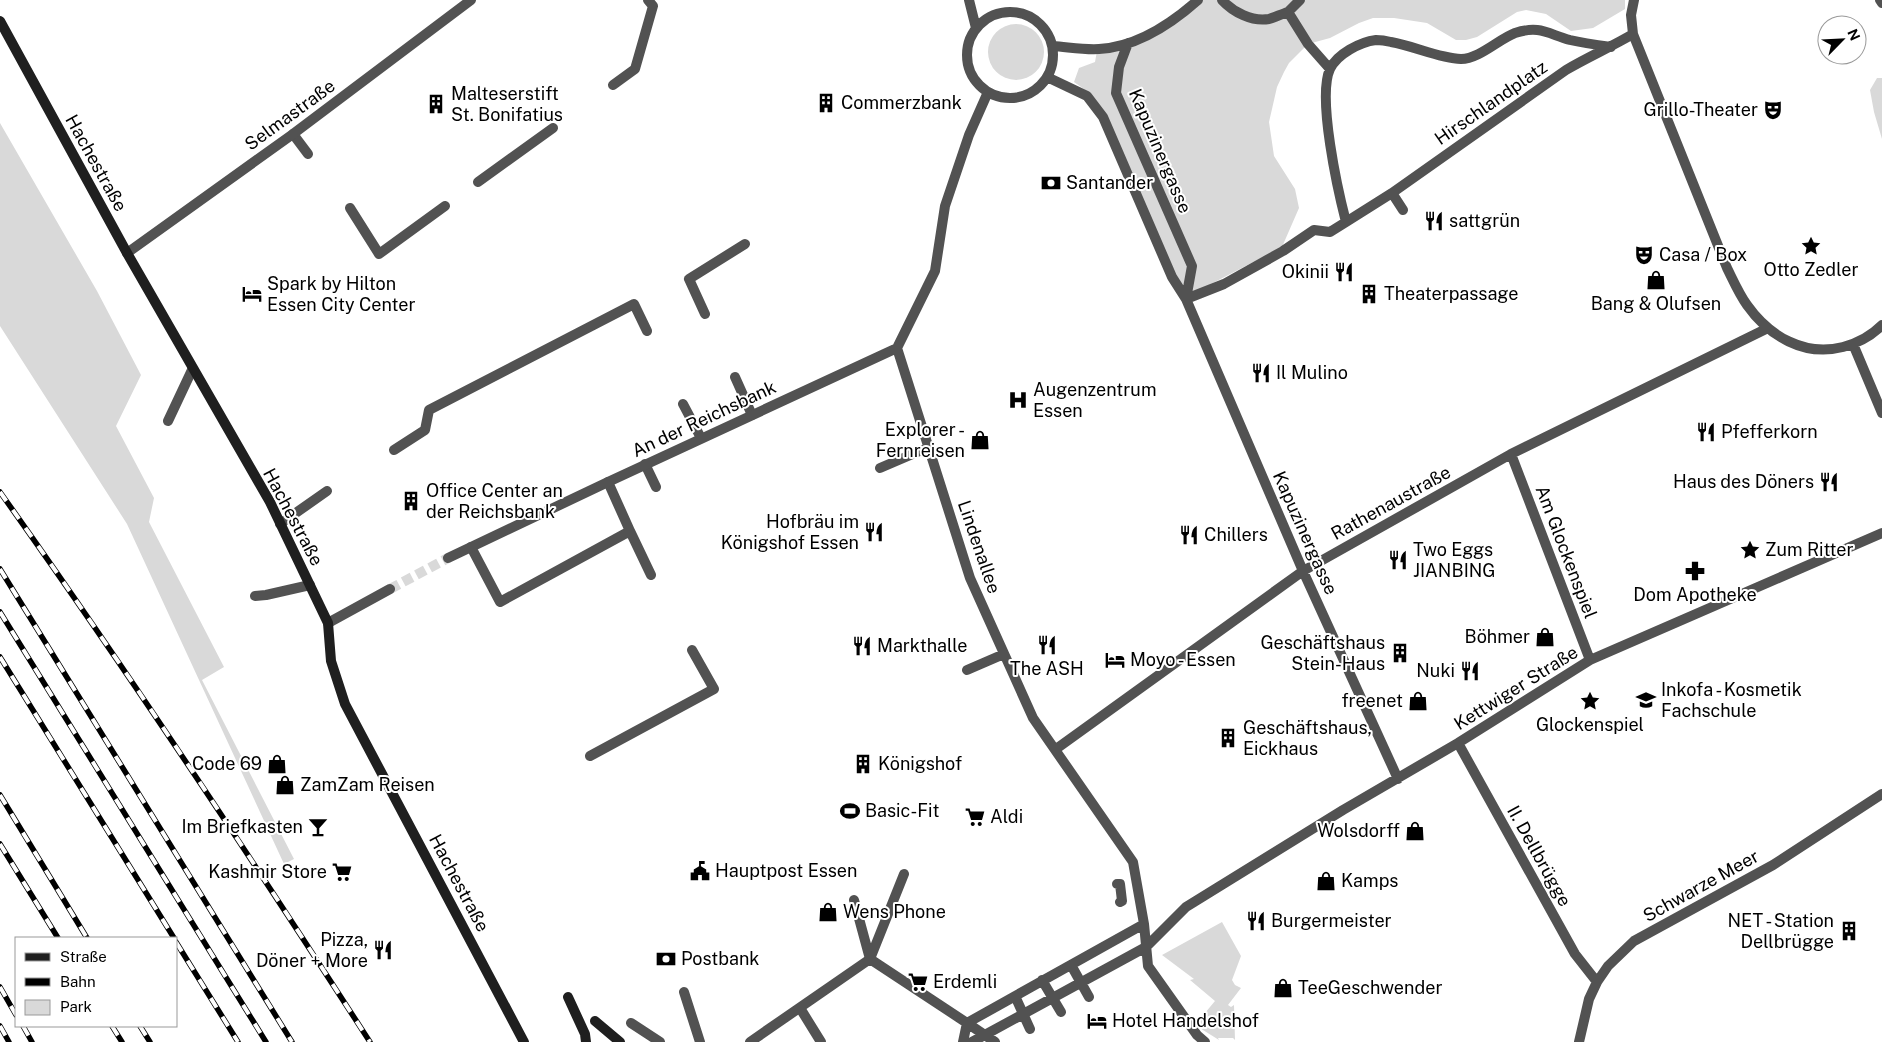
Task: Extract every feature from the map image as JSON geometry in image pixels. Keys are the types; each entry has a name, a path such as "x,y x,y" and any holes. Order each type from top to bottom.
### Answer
{"street":[{"name":"Selmastraße","path":"126,253 293,134 471,0"},
{"path":"613,85 635,69 653,6 648,0"},
{"path":"970,0 976,28"},
{"path":"1052,46 1099,49 1128,43 1148,36 1184,12 1198,0"},
{"path":"1222,0 1232,9 1248,17 1267,19 1288,12 1300,0"},
{"path":"1634,0 1631,15 1633,34 1727,268 1746,304 1768,328 1784,340 1803,348 1817,350 1834,349 1852,344 1864,339 1882,325"},
{"path":"1880,0 1882,4"},
{"path":"1013,11 1027,14 1038,22 1047,33 1052,46 1053,62 1047,77 1040,86 1020,97 1009,98 988,92 977,82 969,70 967,55 969,40 976,28 987,18 999,13 1013,11"},
{"path":"1288,12 1308,44 1330,69 1325,104 1346,222"},
{"name":"Hachestraße","path":"0,21 126,253 280,524 328,623 331,661 345,704 524,1042"},
{"name":"Hirschlandplatz","path":"1330,69 1358,44 1378,40 1410,45 1438,55 1463,59 1481,52 1515,33 1540,29 1570,40 1612,47"},
{"name":"Hirschlandplatz","path":"1186,300 1224,284 1283,251 1314,230 1330,232 1392,193 1566,70 1612,47 1633,34"},
{"name":"Kapuzinergasse","path":"1128,43 1119,67 1116,93 1192,266 1186,300"},
{"name":"Kapuzinergasse","path":"1047,77 1087,96 1102,117 1172,277 1186,300 1260,472 1398,779"},
{"path":"897,348 935,271 945,206 969,135 988,92"},
{"path":"478,182 553,128"},
{"path":"293,134 308,154"},
{"path":"1392,193 1403,210"},
{"path":"350,208 379,254 444,206"},
{"path":"705,314 689,279 746,244"},
{"path":"394,450 425,430 429,410 634,304 647,331"},
{"name":"Rathenaustraße","path":"1056,748 1304,571 1511,454 1768,328"},
{"path":"1852,344 1882,413"},
{"name":"An der Reichsbank","path":"448,558 645,464 897,348"},
{"name":"Lindenallee","path":"897,348 970,578 1033,718 1056,748 1133,862 1144,924 1148,966 1197,1036 1205,1042"},
{"path":"168,422 192,370"},
{"path":"735,378 752,415"},
{"path":"683,404 701,438"},
{"path":"880,468 929,447"},
{"name":"Am Glockenspiel","path":"1511,454 1590,660"},
{"path":"645,464 656,487"},
{"path":"608,482 651,574"},
{"path":"280,524 327,491"},
{"path":"471,547 500,602 630,531"},
{"name":"Kettwiger Straße","path":"976,1040 1146,947 1186,908 1343,810 1458,743 1590,660 1882,533"},
{"path":"255,596 310,584"},
{"path":"328,623 390,589"},
{"path":"590,756 714,689 692,650"},
{"path":"967,670 1004,654"},
{"name":"II. Dellbrügge","path":"1458,743 1575,954 1597,982"},
{"name":"Schwarze Meer","path":"1579,1042 1590,999 1597,982 1613,961 1634,941 1773,865 1882,794"},
{"path":"750,1042 870,959 904,874"},
{"path":"1119,892 1138,892"},
{"path":"854,900 870,959 967,1023 976,1040 995,1042"},
{"path":"963,1042 967,1023 1144,924"},
{"path":"1070,965 1089,997"},
{"path":"1042,980 1061,1012"},
{"path":"684,992 700,1042"},
{"path":"1015,996 1030,1030"},
{"path":"568,997 585,1034 586,1042"},
{"path":"800,1008 822,1042"},
{"path":"595,1021 620,1042"},
{"path":"631,1023 647,1039 660,1042"}],"green space":[{"path":"1201,0 1625,0 1625,9 1593,28 1571,31 1546,14 1526,10 1517,12 1477,37 1466,40 1456,40 1427,23 1394,18 1373,18 1330,38 1308,44 1289,63 1284,72 1277,87 1269,122 1274,156 1295,189 1299,208 1282,247 1188,296 1175,275 1091,94 1074,82 1079,68 1095,62 1097,51 1129,44"},
{"path":"1016,24 1027,26 1036,32 1042,41 1044,52 1042,63 1036,72 1027,78 1016,80 1005,78 996,72 990,63 988,52 990,41 996,32 1005,26"},
{"path":"1877,78 1882,78 1882,139 1870,90"},
{"path":"0,123 97,291 141,375 116,426 154,498 149,522 224,667 202,680 294,859 284,864 127,524 0,326"},
{"path":"1222,922 1241,956 1232,980 1235,985 1241,988 1228,1005 1231,1007 1234,1005 1235,1040 1233,1038 1218,1038 1219,1040 1195,1025 1215,1001 1190,980 1194,979 1162,955"}],"tunnel":[{"path":"390,589 448,558"}],"railway":[{"path":"0,492 188,765 370,1042"},
{"path":"0,569 292,1042"},
{"path":"0,612 266,1042"},
{"path":"0,657 173,937"},
{"path":"0,795 86,937"},
{"path":"0,844 57,937"},
{"path":"178,945 238,1042"},
{"path":"0,987 15,1013"},
{"path":"0,1026 9,1042"},
{"path":"24,1027 32,1042"},
{"path":"113,1027 122,1042"},
{"path":"141,1027 150,1042"}],"place":[{"name":"Commerzbank","path":"826,103"},
{"name":"Malteserstift St. Bonifatius","path":"436,104"},
{"name":"Grillo-Theater","path":"1773,110"},
{"name":"Santander","path":"1051,183"},
{"name":"sattgrün","path":"1434,221"},
{"name":"Otto Zedler","path":"1811,246"},
{"name":"Casa / Box","path":"1644,255"},
{"name":"Okinii","path":"1344,272"},
{"name":"Bang & Olufsen","path":"1656,280"},
{"name":"Spark by Hilton Essen City Center","path":"252,294"},
{"name":"Theaterpassage","path":"1369,294"},
{"name":"Il Mulino","path":"1261,373"},
{"name":"Augenzentrum Essen","path":"1018,400"},
{"name":"Pfefferkorn","path":"1706,432"},
{"name":"Explorer - Fernreisen","path":"980,440"},
{"name":"Haus des Döners","path":"1829,482"},
{"name":"Office Center an der Reichsbank","path":"411,501"},
{"name":"Hofbräu im Königshof Essen","path":"874,532"},
{"name":"Chillers","path":"1189,535"},
{"name":"Zum Ritter","path":"1750,550"},
{"name":"Two Eggs JIANBING","path":"1398,560"},
{"name":"Dom Apotheke","path":"1695,571"},
{"name":"Böhmer","path":"1545,637"},
{"name":"The ASH","path":"1047,645"},
{"name":"Markthalle","path":"862,646"},
{"name":"Geschäftshaus Stein-Haus","path":"1400,653"},
{"name":"Moyo - Essen","path":"1115,660"},
{"name":"Nuki","path":"1470,671"},
{"name":"Inkofa - Kosmetik Fachschule","path":"1646,700"},
{"name":"freenet","path":"1418,701"},
{"name":"Glockenspiel","path":"1590,701"},
{"name":"Geschäftshaus, Eickhaus","path":"1228,738"},
{"name":"Code 69","path":"277,764"},
{"name":"Königshof","path":"863,764"},
{"name":"ZamZam Reisen","path":"285,785"},
{"name":"Basic-Fit","path":"850,811"},
{"name":"Aldi","path":"975,817"},
{"name":"Im Briefkasten","path":"318,827"},
{"name":"Wolsdorff","path":"1415,831"},
{"name":"Hauptpost Essen","path":"700,871"},
{"name":"Kashmir Store","path":"342,872"},
{"name":"Kamps","path":"1326,881"},
{"name":"Wens Phone","path":"828,912"},
{"name":"Burgermeister","path":"1256,921"},
{"name":"NET - Station Dellbrügge","path":"1849,931"},
{"name":"Pizza, Döner + More","path":"383,950"},
{"name":"Postbank","path":"666,959"},
{"name":"Erdemli","path":"918,982"},
{"name":"TeeGeschwender","path":"1283,988"},
{"name":"Hotel Handelshof","path":"1097,1021"}]}
